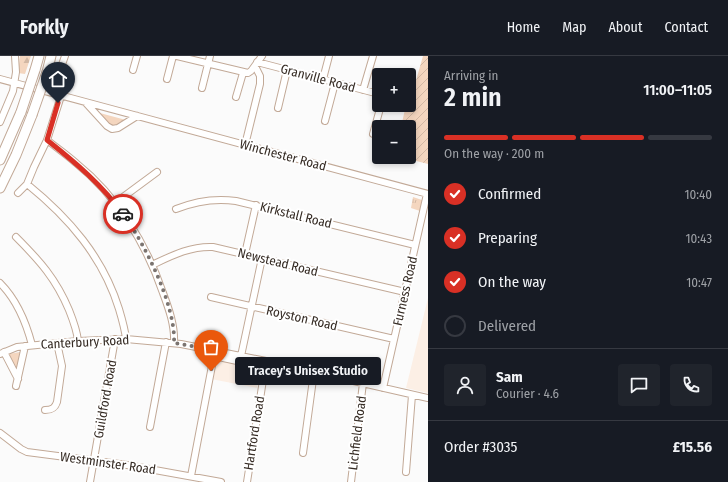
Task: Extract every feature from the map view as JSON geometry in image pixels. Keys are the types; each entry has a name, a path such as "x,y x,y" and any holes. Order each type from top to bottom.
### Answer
{"highway":[{"path":"0,160 21,112 36,70 39,56"},
{"path":"0,188 16,155 32,115 51,56"}],"street":[{"path":"0,122 12,95 15,83 15,56"},
{"path":"52,93 65,56"},
{"path":"133,70 137,56"},
{"path":"167,79 173,56"},
{"path":"177,56 243,73 249,73 257,60"},
{"path":"202,88 210,56"},
{"path":"323,79 329,56"},
{"path":"363,90 373,56"},
{"path":"245,145 260,84 257,60"},
{"name":"Granville Road","path":"257,60 287,70 372,92"},
{"path":"278,108 287,70"},
{"path":"236,97 243,73"},
{"name":"Winchester Road","path":"0,79 428,194"},
{"path":"325,121 335,83"},
{"path":"18,193 27,184 47,140 61,96"},
{"path":"85,102 107,126 112,129 118,128 137,116"},
{"path":"47,140 89,174 115,203 136,234 152,265 166,301 172,321 174,343"},
{"path":"115,203 157,172"},
{"path":"27,184 56,208 70,223 96,257 107,277 116,301 122,319 126,339"},
{"name":"Furness Road","path":"383,388 428,194"},
{"name":"Kirkstall Road","path":"176,209 194,203 216,199 236,201 415,245"},
{"path":"244,254 256,205"},
{"path":"16,237 37,257 52,277 72,318 78,340"},
{"name":"Newstead Road","path":"152,265 175,254 194,248 214,247 405,292"},
{"path":"241,356 262,258"},
{"path":"0,283 21,313 32,345"},
{"name":"Royston Road","path":"210,296 394,339"},
{"name":"Guildford Road","path":"90,482 115,339"},
{"name":"Canterbury Road","path":"18,379 2,353 11,349 78,340 126,339 174,343 215,353 241,356 265,364 314,372 428,398"},
{"path":"150,426 166,342"},
{"path":"45,410 52,410 57,402 62,366 57,343"},
{"name":"Canterbury Road","path":"16,386 25,346"},
{"path":"191,476 215,353 265,364"},
{"name":"Hartford Road","path":"246,482 265,364"},
{"path":"303,453 314,372"},
{"name":"Lichfield Road","path":"351,482 363,383"},
{"path":"406,472 412,395"},
{"name":"Westminster Road","path":"0,433 27,452 134,466 221,482"}],"shaded area":[{"path":"428,298 428,393 406,388"},
{"path":"215,359 261,367 257,388 211,379"}],"green space":[{"path":"20,56 31,56 25,74 18,73"},
{"path":"423,56 428,56 428,164 416,161 416,120 403,120 404,112 416,112 416,80"},
{"path":"96,112 126,120 118,126 112,127"},
{"path":"413,197 422,200 420,211 411,208"},
{"path":"21,352 17,369 16,369 8,354"}],"way so far":[{"path":"123,214 145,250 160,283 172,321 174,343 215,350 211,371"}],"place":[{"name":"Tracey's Unisex Studio","path":"211,371"}],"route":[{"path":"58,103 47,140 89,174 123,214"}]}
